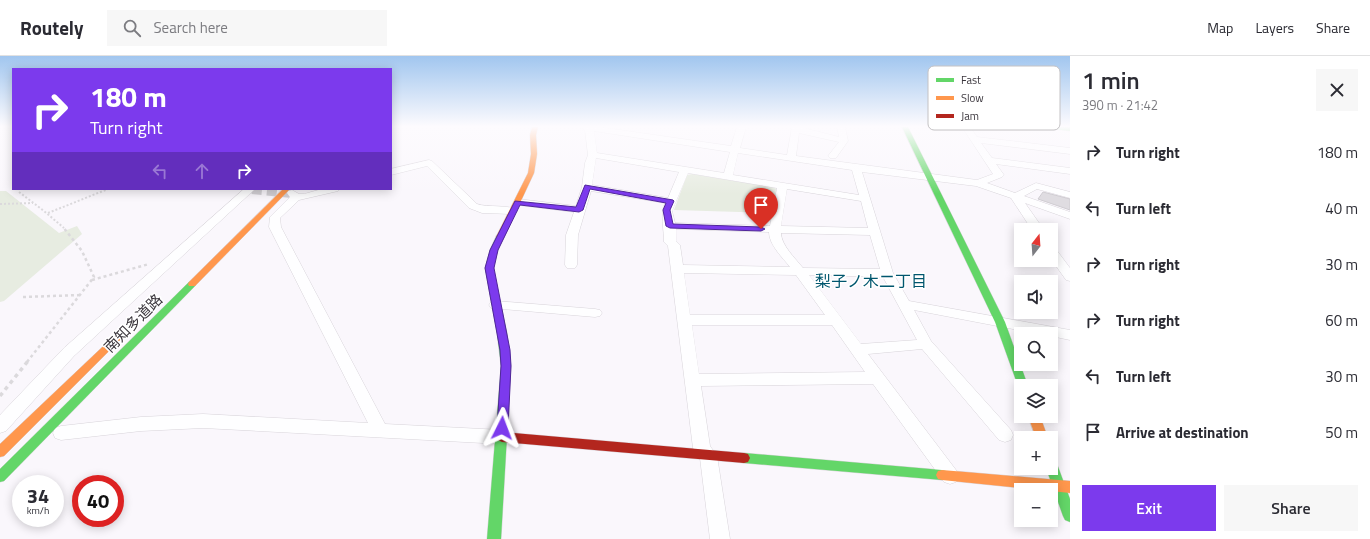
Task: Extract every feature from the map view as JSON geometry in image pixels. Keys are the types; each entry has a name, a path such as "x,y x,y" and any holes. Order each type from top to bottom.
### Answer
{"main road":[{"path":"494,539 506,366 502,333 490,277 491,259 527,183 533,164 533,150"},
{"path":"916,150 1000,322 1020,379"},
{"name":"南知多道路","path":"0,477 292,193"},
{"name":"南知多道路","path":"0,452 124,331"},
{"path":"502,437 1070,487"},
{"path":"1055,475 1070,516"}],"street":[{"path":"572,265 572,235 587,187 590,163 593,155 592,150"},
{"path":"728,177 735,150"},
{"path":"738,150 856,168 978,183 1070,216"},
{"path":"791,158 792,150"},
{"path":"833,156 838,150"},
{"path":"978,183 999,175 981,150"},
{"path":"1058,150 1070,151"},
{"path":"593,155 865,199"},
{"path":"988,160 1070,171"},
{"path":"392,172 429,163 473,206 482,210 516,207 579,210"},
{"path":"856,168 887,273 926,344 1005,435"},
{"path":"684,170 667,210 670,226 670,242 674,245 702,448 708,456 720,539"},
{"path":"782,186 775,229 775,237 780,246 801,272 856,350 950,476"},
{"path":"1015,197 1036,186 1070,194"},
{"path":"587,187 670,201"},
{"path":"1,424 69,352 249,190"},
{"path":"330,190 304,197 292,193 275,217 275,226 380,431"},
{"path":"1015,197 1033,223"},
{"path":"670,226 875,232"},
{"path":"1058,260 1070,277"},
{"path":"677,269 887,273"},
{"path":"904,304 1070,335"},
{"path":"496,306 579,307 595,313"},
{"path":"684,320 836,320"},
{"path":"856,350 926,344"},
{"path":"692,380 877,378"},
{"path":"61,433 141,424 203,421 502,437"}],"path":[{"path":"48,213 106,190"},
{"path":"0,396 94,277 81,249 59,222 19,192"},
{"path":"0,204 34,203"},
{"path":"92,280 149,264"},
{"path":"23,297 81,295"}],"shaded area":[{"path":"692,174 772,187 776,189 772,213 674,210 687,175"},
{"path":"0,191 6,191 59,233 77,226 82,234 4,301 0,302"}],"building":[{"path":"1043,192 1070,199 1070,210 1038,199"}],"tunnel":[{"path":"262,190 292,193"}],"traffic: fast":[{"path":"916,150 1000,322 1020,379"},
{"path":"494,539 506,366 502,333 489,268 494,250 500,237"},
{"path":"0,477 192,284"},
{"path":"744,458 942,475"},
{"path":"1055,475 1070,516"}],"traffic: slow":[{"path":"500,237 531,173 534,150"},
{"path":"192,284 286,190"},
{"path":"0,452 118,337"},
{"path":"1037,423 1039,431"},
{"path":"942,475 1070,487"}],"traffic: jam":[{"path":"502,437 744,458"}],"district":[{"name":"梨子ノ木二丁目","path":"871,281"}],"route":[{"path":"502,428 506,366 505,350 490,277 490,268 494,250 518,202 579,210 587,187 670,201 667,210 670,226 761,229"}]}
